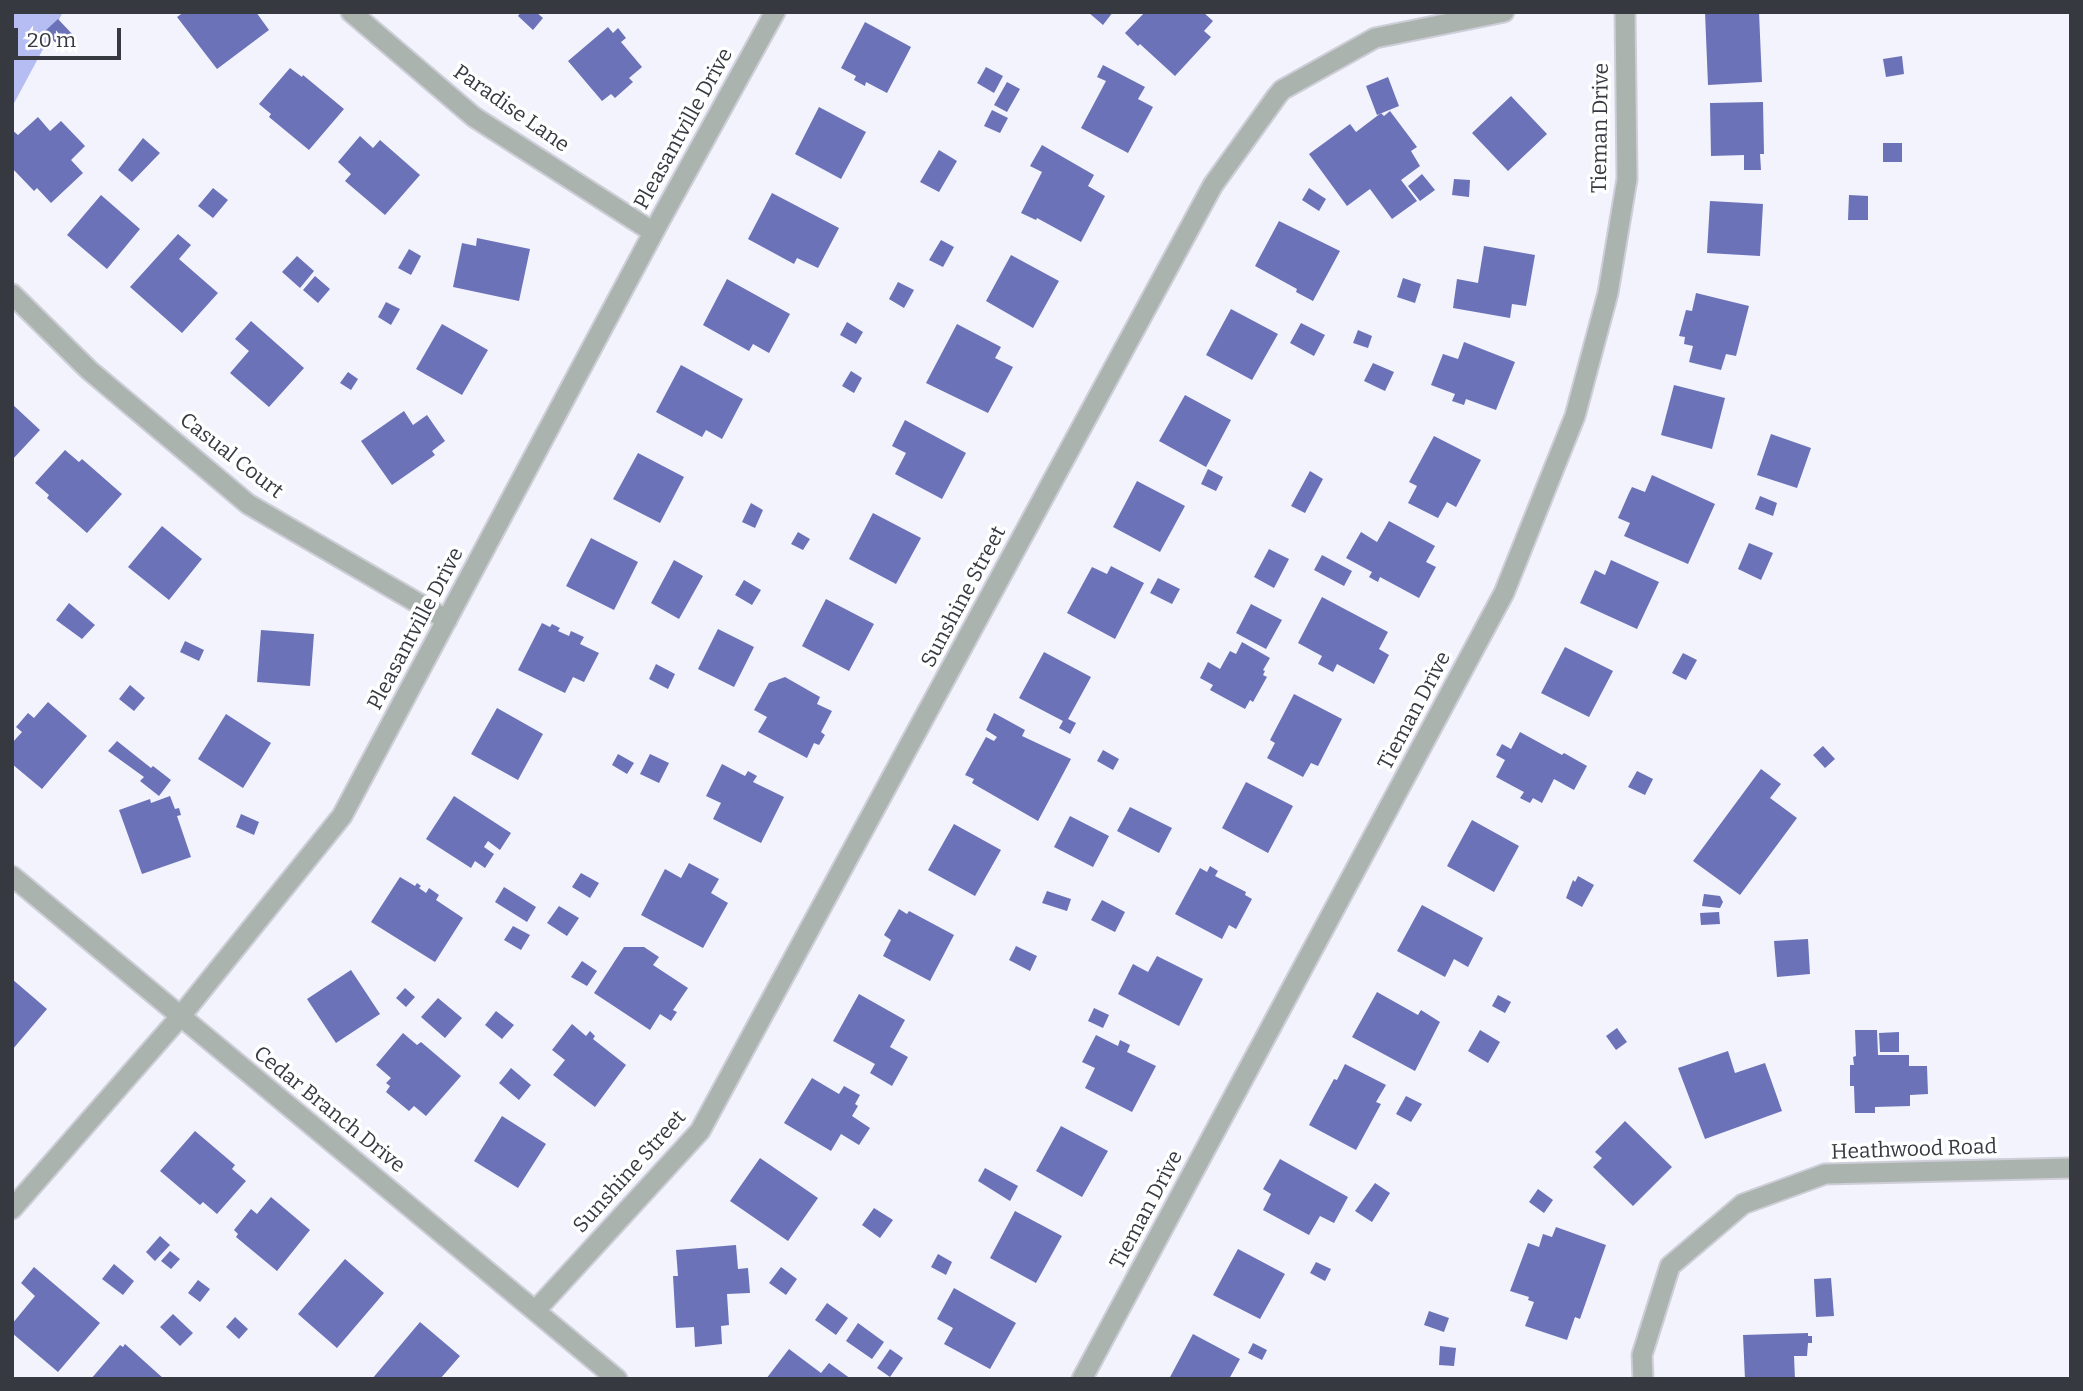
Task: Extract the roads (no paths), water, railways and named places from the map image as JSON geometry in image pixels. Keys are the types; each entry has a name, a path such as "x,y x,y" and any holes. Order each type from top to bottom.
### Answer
{"street":[{"name":"Paradise Lane","path":"351,12 474,117 653,232"},
{"name":"Pleasantville Drive","path":"12,1209 180,1017 342,816 653,232 775,12"},
{"name":"Sunshine Street","path":"536,1310 700,1131 1213,185 1277,96 1282,90 1376,38 1504,12"},
{"name":"Tieman Drive","path":"1082,1379 1499,604 1575,416 1608,293 1627,179 1625,12"},
{"name":"Casual Court","path":"12,294 89,370 248,504 447,620"},
{"name":"Cedar Branch Drive","path":"12,876 617,1379"},
{"name":"Heathwood Road","path":"1643,1379 1642,1355 1670,1266 1744,1204 1825,1174 2071,1168"}]}
